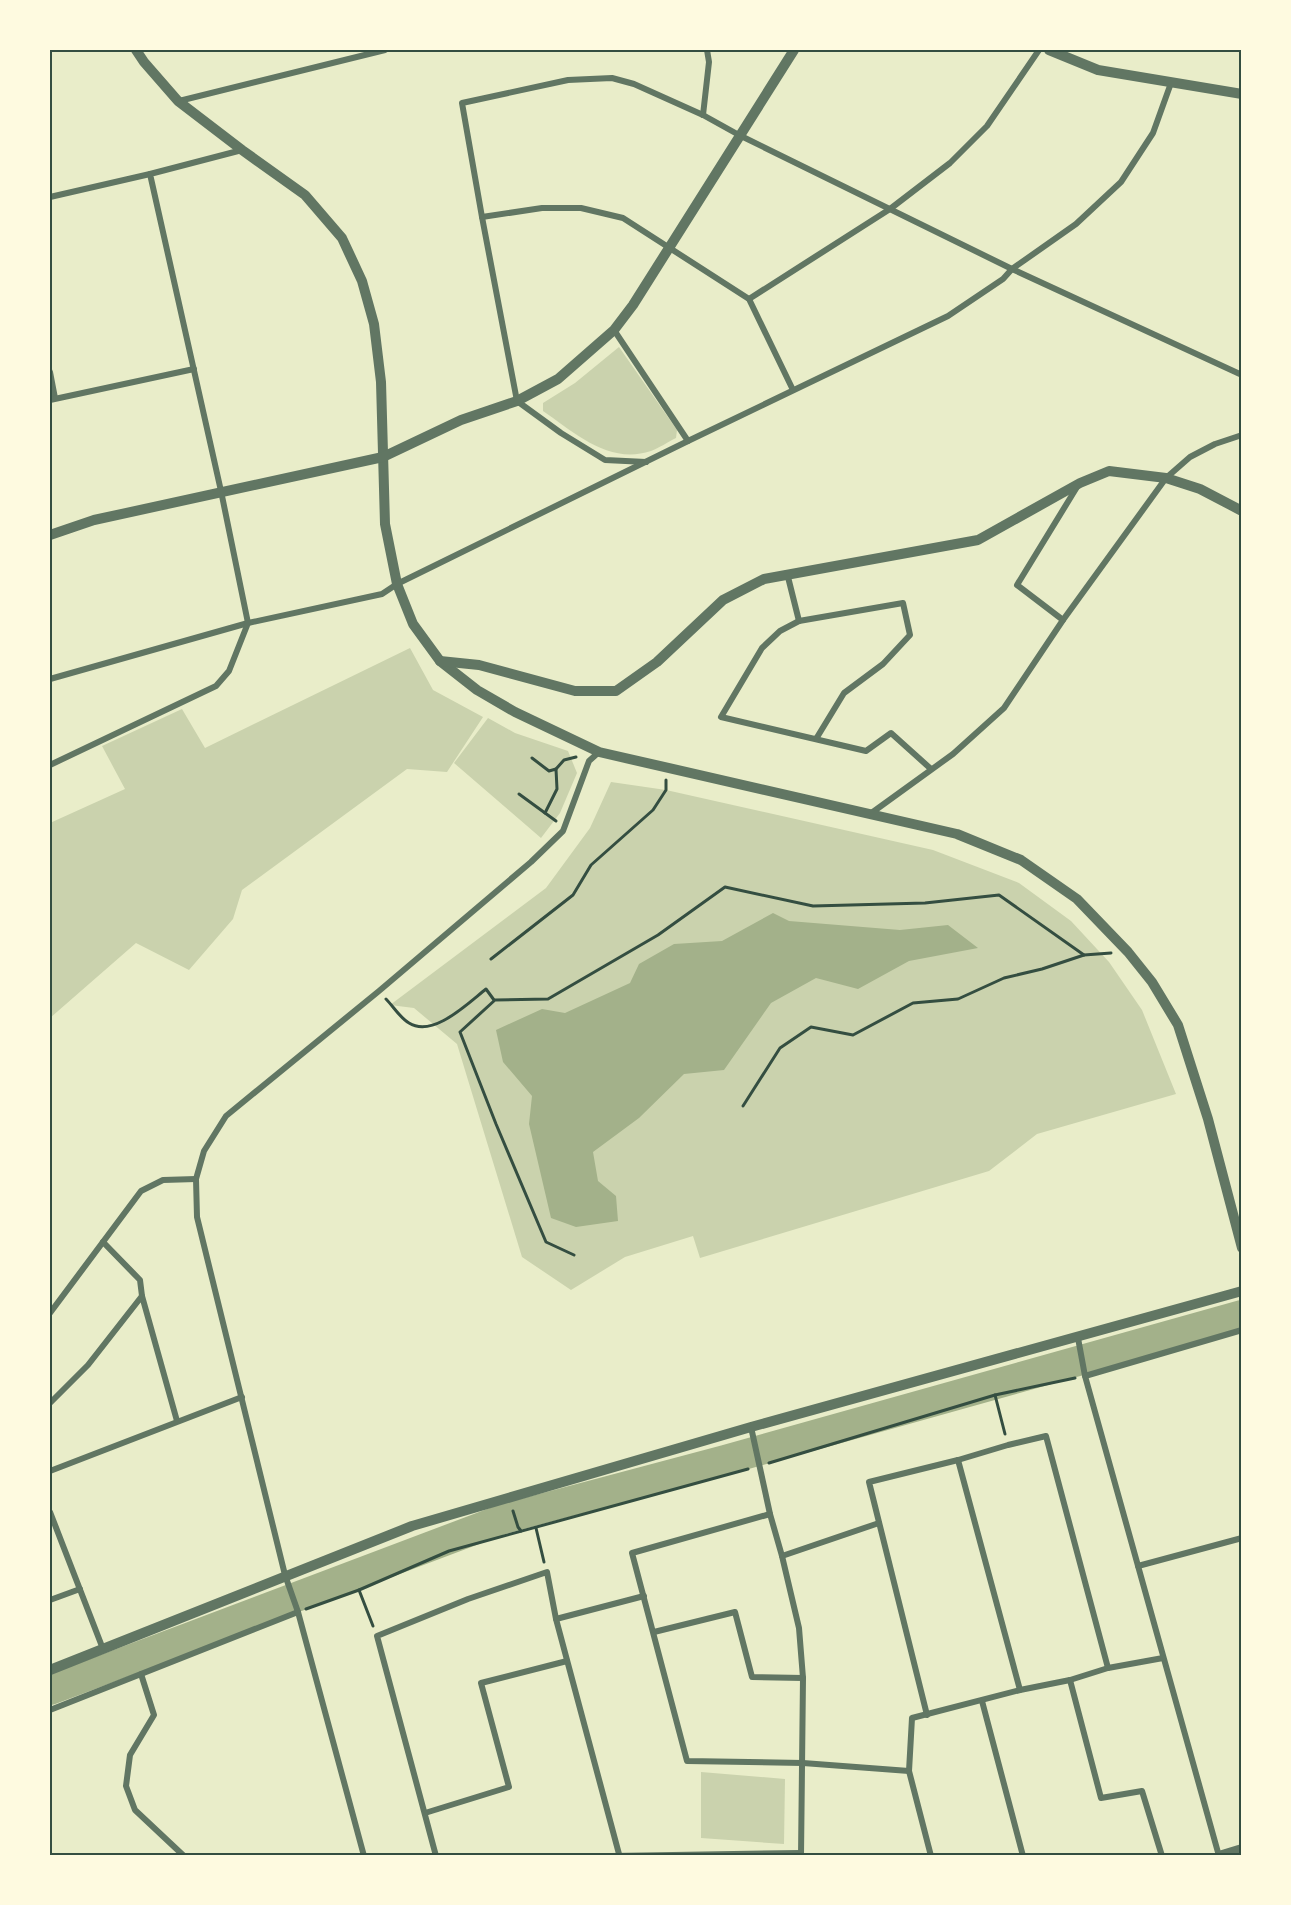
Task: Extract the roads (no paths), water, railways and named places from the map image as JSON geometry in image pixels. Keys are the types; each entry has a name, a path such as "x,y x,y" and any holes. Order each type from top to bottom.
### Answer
{"street":[{"path":"136,50 178,101 305,195 342,238 362,281 374,324 381,382 385,524 397,584 413,624 440,661 477,690 515,712 599,752 957,834 1021,860 1077,899 1128,952 1152,982 1178,1025 1208,1119 1242,1248"},
{"path":"178,101 385,50"},
{"path":"703,115 709,62 707,50"},
{"path":"50,535 94,520 383,457 461,420 517,401 558,379 614,330 633,305 794,50"},
{"path":"749,299 890,209 950,163 987,126 1039,50"},
{"path":"1049,50 1098,70 1242,93"},
{"path":"646,462 605,460 561,433 517,401 462,103 568,80 612,78 634,84 703,115 739,135 1012,269 1242,375"},
{"path":"50,680 248,623 382,594 397,584 688,441 948,316 1003,279 1012,269 1077,224 1120,182 1152,134 1171,83"},
{"path":"50,197 242,150"},
{"path":"50,765 216,686 229,671 248,623 150,174"},
{"path":"482,217 542,208 581,208 623,218 749,299 793,390"},
{"path":"614,330 688,441"},
{"path":"50,372 52,399 194,369"},
{"path":"870,814 953,754 1004,708 1063,620 1166,478 1190,457 1215,444 1242,435"},
{"path":"440,661 479,664 575,691 616,691 657,662 723,600 764,579 978,540 1080,483 1109,471 1166,478 1200,489 1242,512"},
{"path":"1063,620 1017,585 1080,483"},
{"path":"787,573 799,621"},
{"path":"816,739 844,693 883,664 910,635 903,603 799,621 780,631 762,648 721,717 866,751 891,733 931,769"},
{"path":"364,1856 298,1612 285,1575 197,1217 196,1179 204,1151 226,1116 379,991 531,862 562,831 589,761 599,752"},
{"path":"50,1313 141,1191 163,1180 196,1179"},
{"path":"103,1242 140,1280 142,1296 177,1421"},
{"path":"50,1670 412,1526 510,1496 1078,1342 1242,1291"},
{"path":"50,1403 88,1365 142,1296"},
{"path":"1085,1376 1242,1330"},
{"path":"1078,1342 1085,1376 1162,1658 1219,1856 1242,1849"},
{"path":"50,1471 242,1397"},
{"path":"436,1856 377,1636 468,1599 547,1572 556,1619 616,1855 801,1854 803,1678 799,1628 752,1431"},
{"path":"927,1715 869,1482 1008,1445 1046,1436 1108,1668"},
{"path":"958,1460 1020,1690"},
{"path":"50,1512 103,1649"},
{"path":"770,1514 632,1553 687,1761 803,1763 909,1771"},
{"path":"782,1556 879,1523"},
{"path":"1137,1566 1242,1538"},
{"path":"50,1600 80,1588"},
{"path":"556,1619 644,1596"},
{"path":"50,1710 298,1612"},
{"path":"654,1632 735,1612 752,1677 803,1678"},
{"path":"931,1856 909,1771 912,1718 1020,1690 1070,1680 1108,1668 1162,1658"},
{"path":"425,1813 509,1787 481,1683 567,1660"},
{"path":"141,1674 154,1715 130,1755 126,1786 135,1810 184,1856"},
{"path":"1070,1680 1101,1798 1142,1791 1162,1856"},
{"path":"982,1701 1023,1856"}],"waterway":[{"path":"50,1690 503,1519 725,1460 1242,1315"}]}
